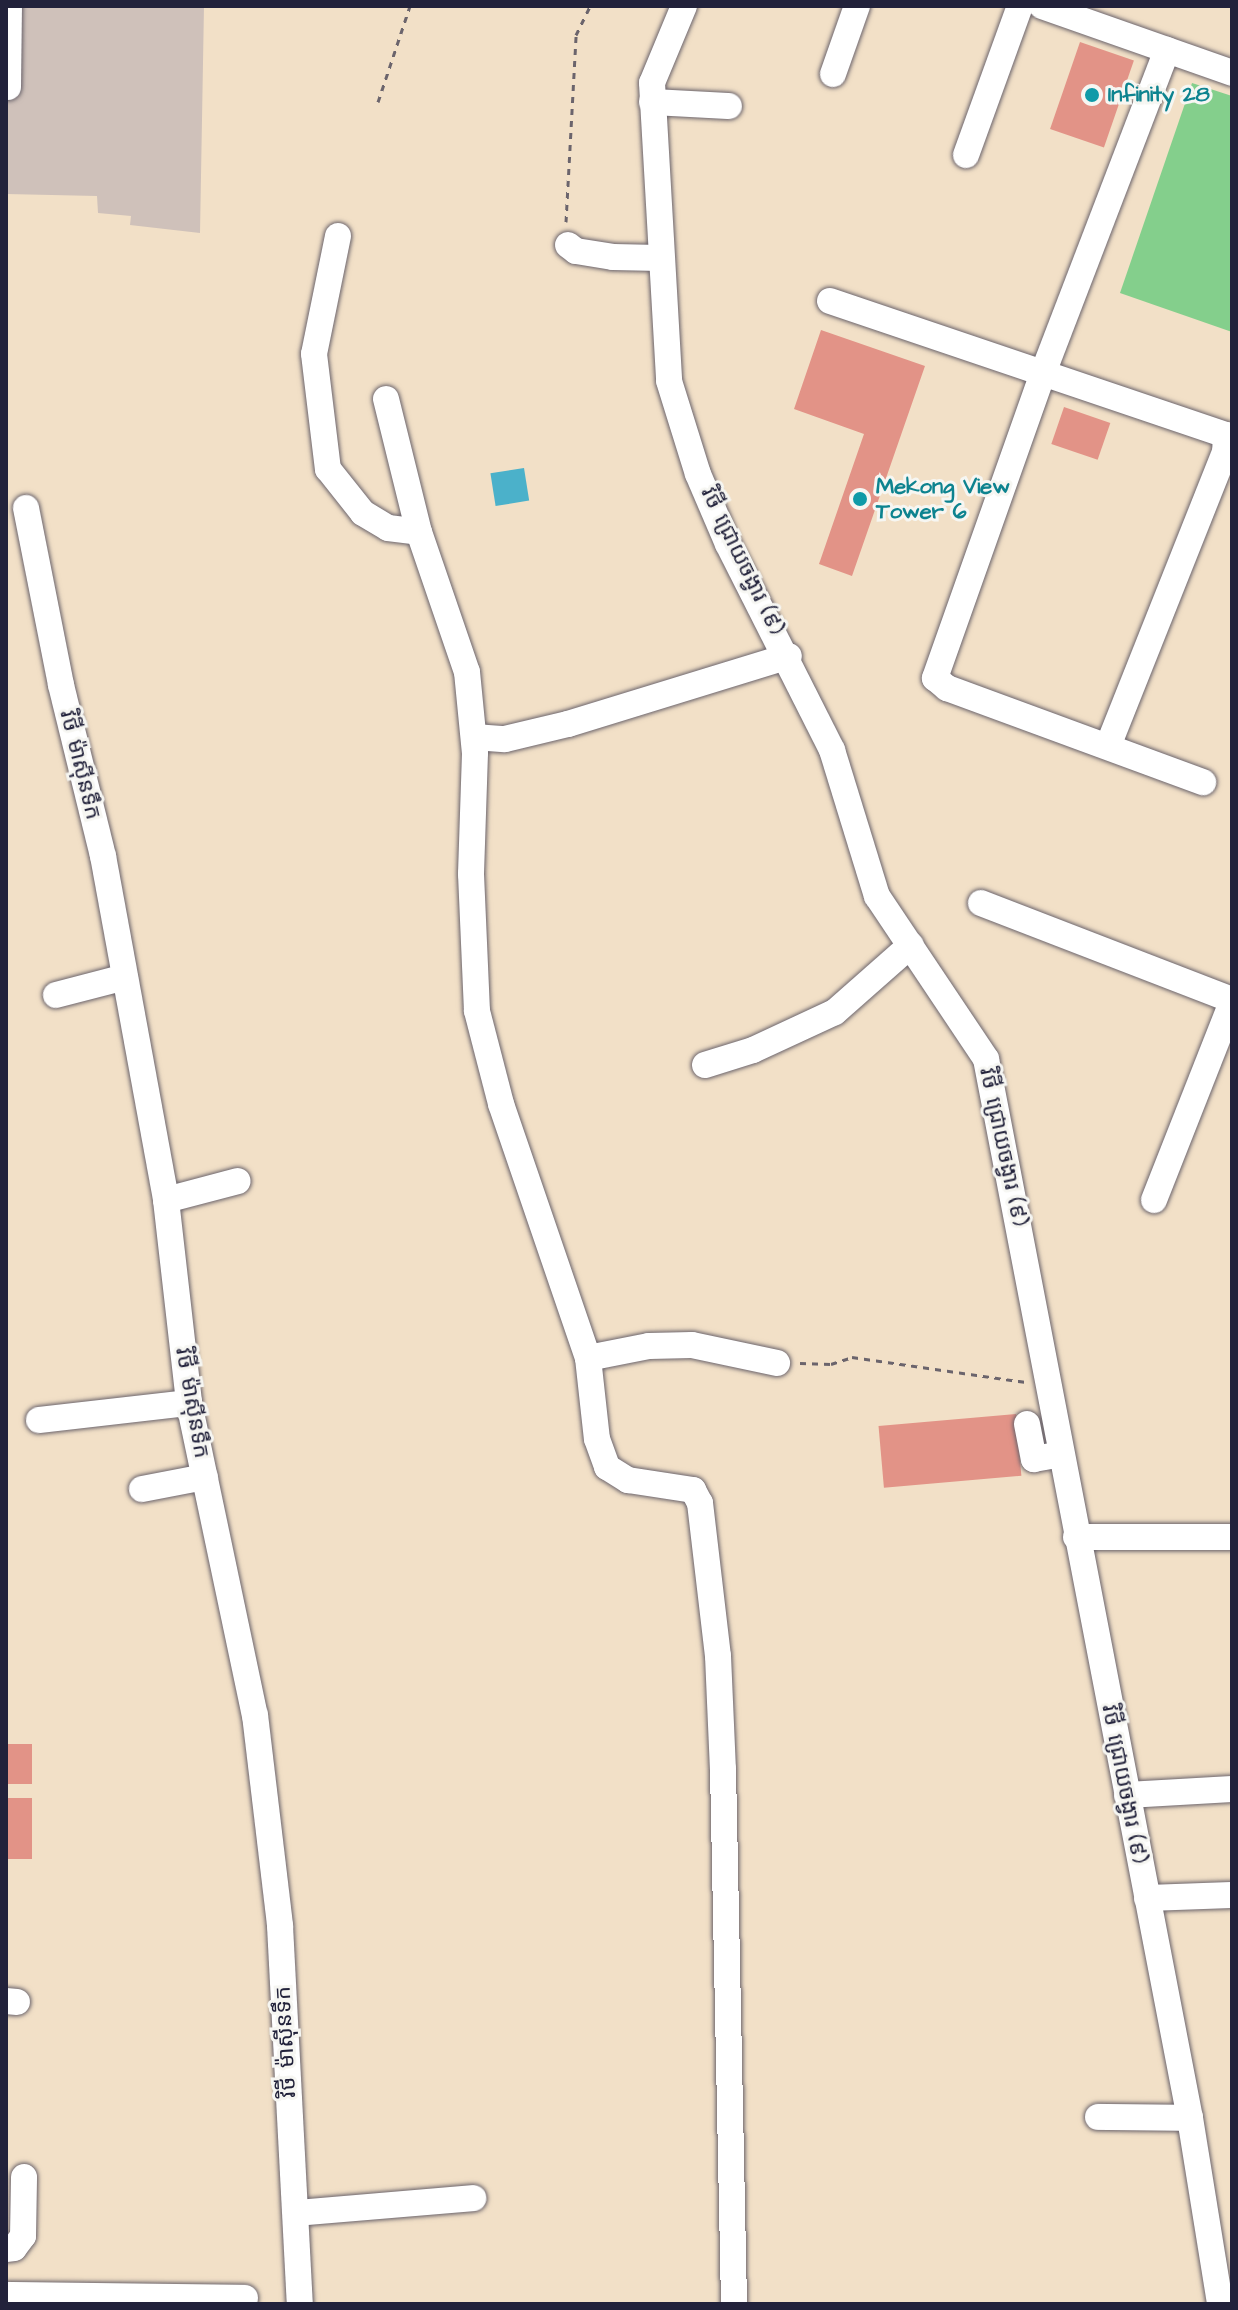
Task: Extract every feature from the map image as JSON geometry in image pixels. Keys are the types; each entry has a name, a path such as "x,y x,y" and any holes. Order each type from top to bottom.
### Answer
{"street":[{"path":"8,87 9,6"},
{"name":"វិថី ជ្រោយចង្វារ (៩)","path":"684,6 652,83 669,381 698,474 728,544 789,656 832,750 868,875 986,1059 1223,2292"},
{"path":"833,74 857,6"},
{"path":"966,155 1020,6"},
{"path":"1042,6 1232,73"},
{"path":"1167,50 1043,373 935,678 947,688 1203,782"},
{"path":"652,102 729,106"},
{"path":"338,236 314,354 328,469 363,513 388,528 419,532"},
{"path":"568,245 576,251 613,257 660,258"},
{"path":"830,301 1226,435 1225,452 1108,746"},
{"path":"386,399 419,532 467,672 474,737 471,874 477,1011 501,1104 588,1358 597,1439 607,1467 628,1480 693,1490 700,1503 718,1656 723,1769 734,2304"},
{"name":"វិថី ម៉ាស៊ីនទឹក","path":"26,508 125,977 166,1200 189,1403 255,1715 280,1926 300,2304"},
{"path":"474,737 505,739 568,724 789,656"},
{"path":"981,903 1232,1001 1154,1200"},
{"path":"705,1065 753,1050 835,1012 911,945"},
{"path":"56,995 125,977"},
{"path":"166,1200 238,1181"},
{"path":"588,1358 649,1346 692,1345 777,1363"},
{"path":"39,1420 189,1403"},
{"path":"1055,1421 1023,1424 1034,1459 1061,1454"},
{"path":"142,1489 205,1477"},
{"path":"1076,1537 1232,1537"},
{"path":"1127,1795 1232,1789"},
{"path":"1147,1898 1232,1895"},
{"path":"1098,2117 1190,2118"},
{"path":"6,2249 14,2248 23,2236 24,2177"},
{"path":"296,2213 473,2198"},
{"path":"6,2295 245,2298"}],"path":[{"path":"378,102 410,6"},
{"path":"568,245 576,35 590,6"},
{"path":"777,1363 831,1364 852,1357 951,1367 1049,1387"}],"shaded area":[{"path":"6,6 204,6 200,233 130,225 131,216 98,213 97,196 6,194"}],"green space":[{"path":"1192,83 1232,96 1232,332 1120,293"}],"water":[{"path":"524,468 529,501 496,506 490,473"}],"building":[{"name":"Infinity 28","path":"1080,42 1134,61 1104,148 1050,129"},
{"name":"Mekong View Tower 6","path":"821,330 925,366 852,576 819,564 864,434 794,409"},
{"path":"1064,407 1110,423 1098,460 1051,444"},
{"path":"1016,1414 1021,1476 884,1488 879,1426"},
{"path":"6,1744 32,1744 32,1784 6,1784"},
{"path":"6,1798 32,1798 32,1859 6,1859"}],"place":[{"name":"Infinity 28","path":"1092,95"},
{"name":"Mekong View Tower 6","path":"860,499"}]}
